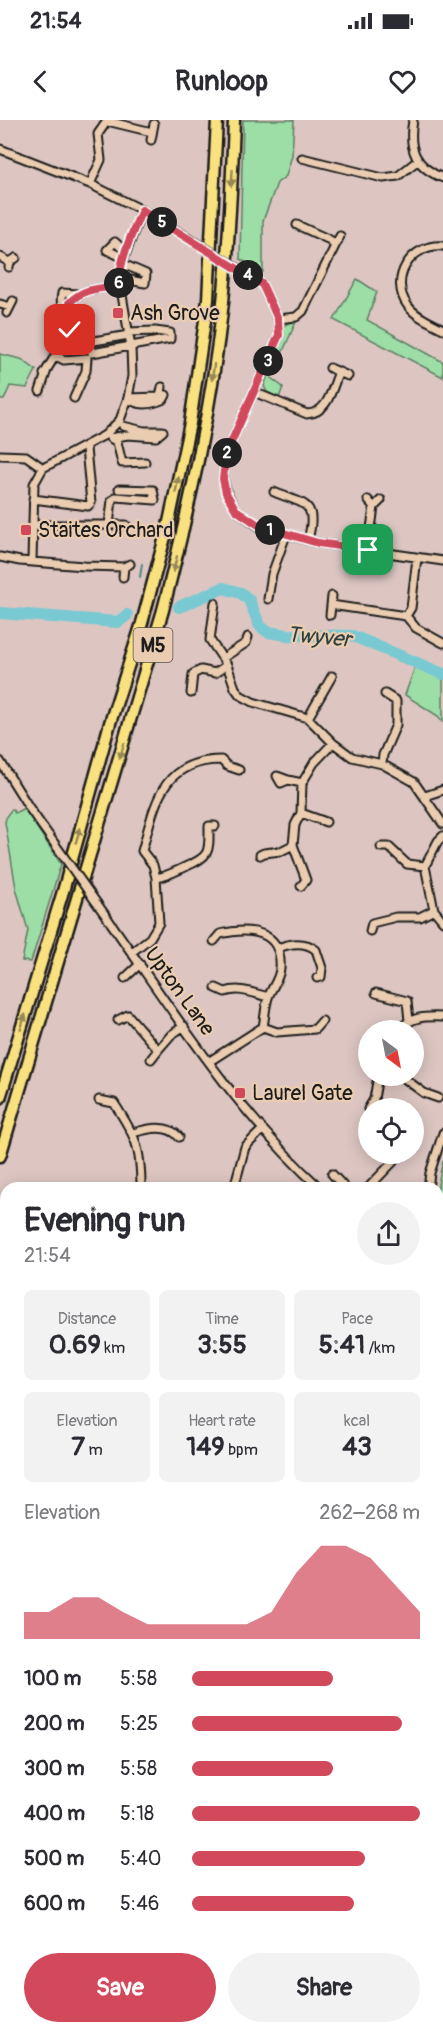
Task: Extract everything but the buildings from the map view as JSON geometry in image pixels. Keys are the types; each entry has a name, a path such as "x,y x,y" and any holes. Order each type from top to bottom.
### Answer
{"highway":[{"name":"M5","path":"0,1098 64,888 110,723 142,623 169,522 190,423 208,300 217,120"},
{"name":"M5","path":"0,1156 160,621 185,526 206,420 223,302 234,120"}],"street":[{"path":"413,120 410,135 417,160 428,172 443,178"},
{"path":"90,184 101,160 98,134 107,121 153,128 151,140"},
{"path":"0,149 90,184 142,210 262,284 278,319 279,335 226,454 223,479 226,493 236,510 260,526 286,535 443,561"},
{"path":"306,162 383,178 398,176 417,160"},
{"path":"142,210 119,278 130,347 132,376 121,423 113,438 121,467 145,462"},
{"path":"299,228 330,240 335,246"},
{"path":"278,319 296,316 303,311 340,236"},
{"path":"443,246 434,245 425,248 411,257 402,275 401,285 404,299 409,307 443,329"},
{"path":"0,257 12,262"},
{"path":"119,278 145,283 146,274 124,258"},
{"path":"40,391 46,371 70,330 72,320 69,303 78,294 88,290 120,286"},
{"path":"70,330 60,298 62,293 78,294"},
{"path":"0,304 10,307"},
{"path":"63,344 155,331 170,333 170,339 92,353 88,342"},
{"path":"56,356 64,360 87,358 86,371 74,398"},
{"path":"330,368 348,376"},
{"path":"254,392 308,414 313,413 325,405 339,372"},
{"path":"128,398 160,397 162,387"},
{"path":"128,398 135,404 147,405 164,399 166,395"},
{"path":"32,561 33,484 43,468 113,438 128,435 156,437 164,431 144,431 121,423"},
{"path":"113,438 121,423"},
{"path":"33,499 88,506 91,503 86,448"},
{"path":"0,455 26,456 43,468"},
{"path":"274,492 282,499 302,502 310,510 312,524 308,540"},
{"path":"109,525 116,496"},
{"path":"368,500 374,507"},
{"path":"368,550 374,507 381,500"},
{"path":"33,525 126,525"},
{"path":"268,599 286,535"},
{"path":"0,557 84,566 127,565 123,577"},
{"path":"406,616 411,608 417,558"},
{"path":"330,615 332,596"},
{"path":"215,603 210,640 227,665 236,688 247,699 308,718 333,743 352,757 382,764 414,782 443,824"},
{"path":"331,605 406,616 416,628 443,643"},
{"path":"223,658 246,643 248,637"},
{"path":"191,693 194,674 201,670 215,673 227,665"},
{"path":"308,718 328,679"},
{"path":"382,764 383,755 396,725 396,701 385,694"},
{"path":"301,886 306,880 293,845 295,825 301,813 302,783 314,764 333,743"},
{"path":"132,952 150,938 159,923 156,878 153,866 142,851 159,796 166,783 177,773 191,766 212,760 225,762 227,766 239,770"},
{"name":"Upton Lane","path":"0,761 28,806 233,1094 262,1130 314,1182"},
{"path":"288,780 302,783"},
{"path":"425,796 443,790"},
{"path":"301,813 326,822"},
{"path":"156,878 204,862 209,826"},
{"path":"443,836 425,866 434,910 443,921"},
{"path":"262,852 281,852 293,845"},
{"path":"381,847 389,847 407,864 425,866"},
{"path":"370,931 372,923 396,917 420,917 434,910"},
{"path":"210,1061 262,1027 268,997 280,970 278,948 267,936 258,932 218,932 214,941"},
{"path":"278,948 295,943 316,950 322,968 321,977 317,978"},
{"path":"125,978 140,964"},
{"path":"216,988 225,996 235,989 268,997"},
{"path":"376,993 407,1001 409,1020"},
{"path":"118,1020 127,1011 158,1050"},
{"path":"413,1020 428,1016 443,1017"},
{"path":"262,1027 277,1032 317,1032 322,1021"},
{"path":"150,1059 171,1035 184,1026"},
{"path":"415,1086 424,1093 438,1098"},
{"path":"99,1100 116,1100 133,1133 140,1156 141,1182"},
{"path":"133,1133 147,1129 171,1130 180,1137"},
{"path":"236,1182 245,1148 262,1130"},
{"path":"429,1182 443,1134"},
{"path":"376,1182 391,1164"},
{"path":"332,1174 339,1182"}],"green space":[{"path":"243,120 294,120 292,155 286,176 277,183 263,221 263,272 240,259"},
{"path":"357,279 377,292 367,320 443,362 443,377 334,320"},
{"path":"296,322 271,378 283,387 279,398 267,392 264,386 283,327 288,323"},
{"path":"0,354 21,359 36,370 27,388 10,386 4,400 0,400"},
{"path":"416,664 443,673 443,722 438,716 405,695"},
{"path":"24,808 61,864 31,962 22,961 28,930 16,888 5,822 12,809 15,813"},
{"path":"443,1161 443,1182 438,1182"}],"waterway":[{"path":"140,577 142,564"},
{"name":"Twyver","path":"179,607 223,588 241,593 249,600 260,626 268,632 288,635 353,636 443,674"},
{"name":"Twyver","path":"0,613 118,622 127,615"}],"place":[{"name":"Ash Grove","path":"118,313"},
{"name":"Staites Orchard","path":"26,530"},
{"name":"Laurel Gate","path":"240,1093"}],"route":[{"path":"70,330 72,320 69,303 78,294 88,290 120,286 119,278 124,258 142,210 262,284 278,319 279,335 226,454 223,479 226,493 236,510 254,524 318,543 368,550"}]}
